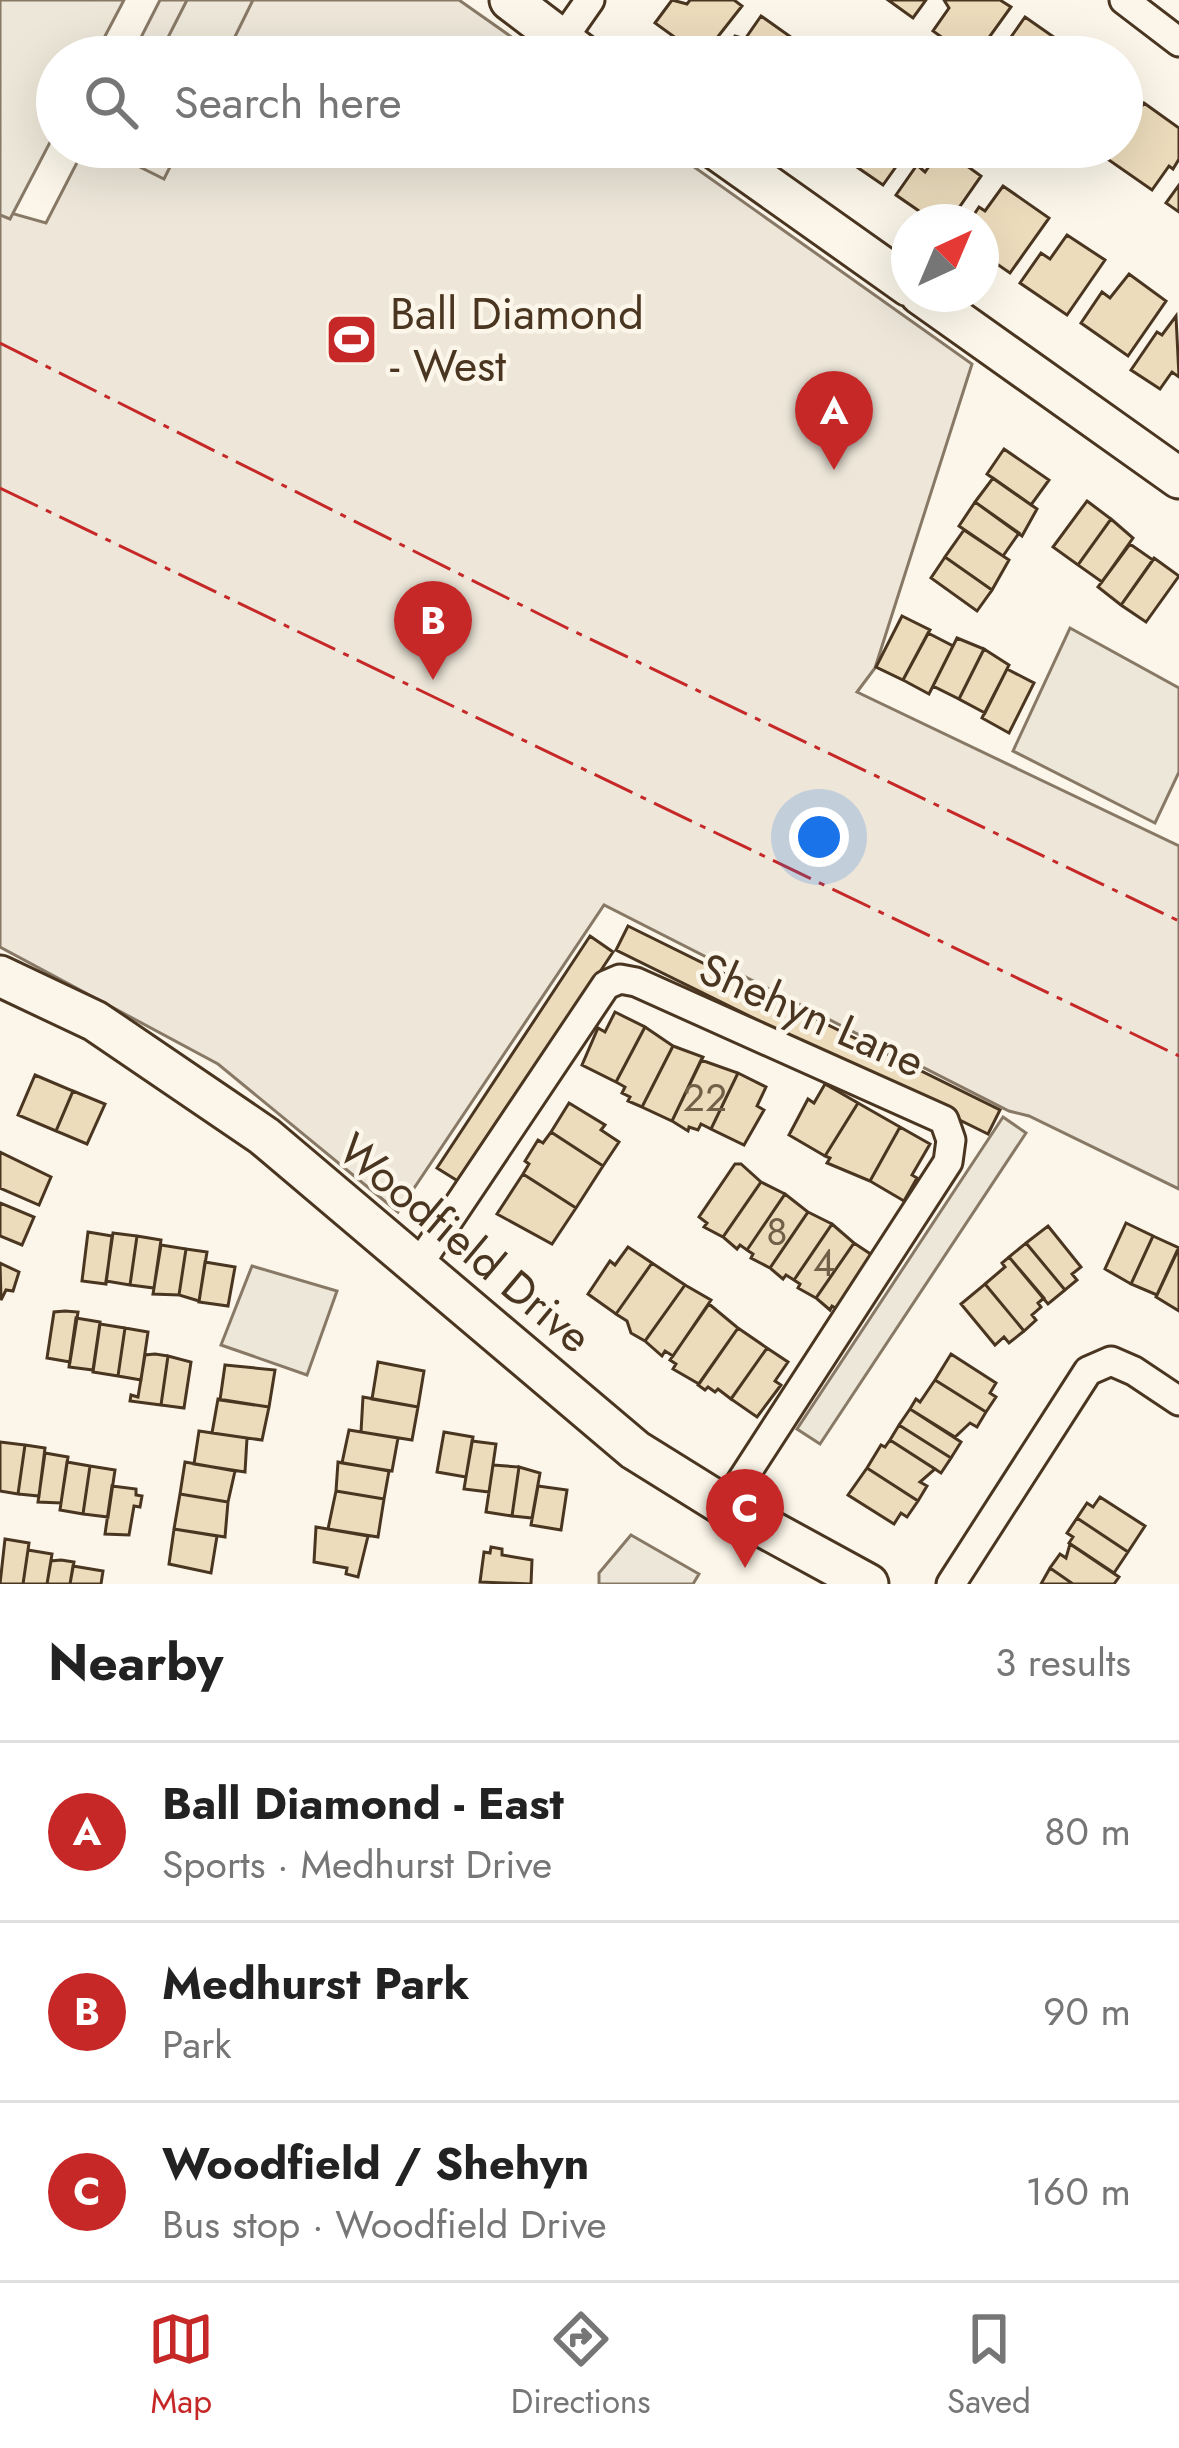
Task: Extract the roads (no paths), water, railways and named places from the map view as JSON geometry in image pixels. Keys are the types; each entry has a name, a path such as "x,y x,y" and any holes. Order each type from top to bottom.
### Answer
{"street":[{"path":"510,0 556,36"},
{"path":"578,36 590,0"},
{"path":"1124,0 1179,42"},
{"path":"742,168 891,273"},
{"path":"945,312 1179,478"},
{"name":"Woodfield Drive","path":"0,976 95,1021 264,1136 635,1450 725,1506 868,1584"},
{"name":"Shehyn Lane","path":"417,1268 606,985 620,979 636,982 944,1120 951,1140 948,1162 725,1506"},
{"path":"951,1584 1088,1371 1111,1361 1179,1401"}],"place":[{"name":"Ball Diamond - West","path":"351,339"},
{"name":"Ball Diamond - East","path":"834,470"},
{"name":"Medhurst Park","path":"433,680"},
{"name":"Woodfield / Shehyn","path":"745,1568"}]}
